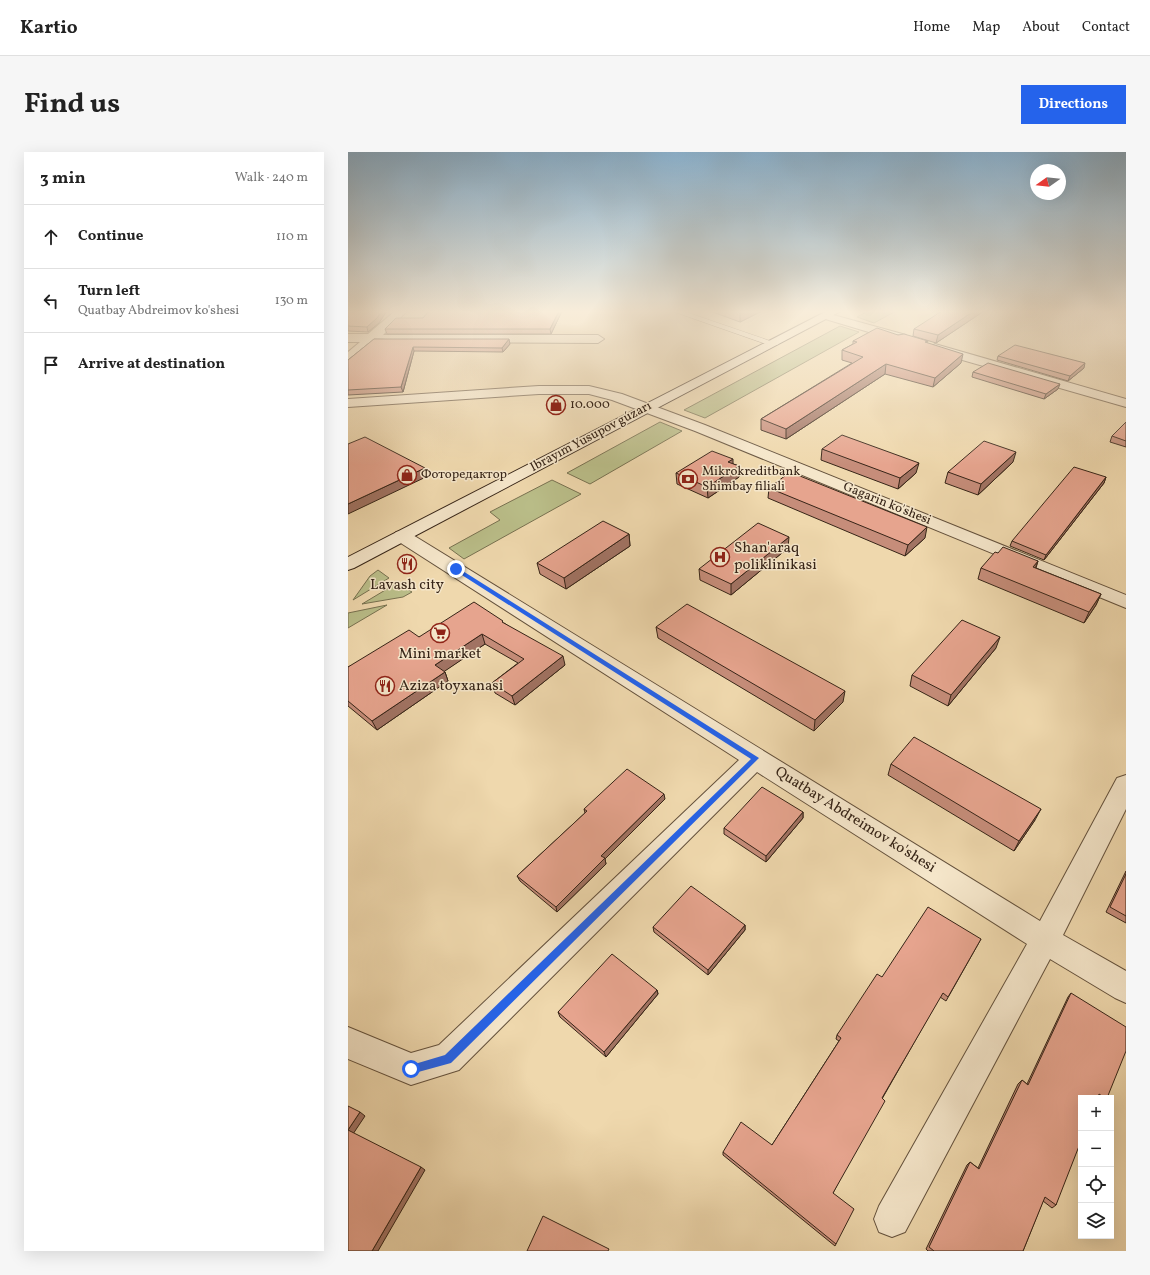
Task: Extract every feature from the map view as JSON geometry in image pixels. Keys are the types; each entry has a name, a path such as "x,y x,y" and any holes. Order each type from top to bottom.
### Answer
{"street":[{"name":"Ibrayım Yusupov gúzarı","path":"348,564 647,408 738,362"},
{"path":"985,362 1126,403"},
{"name":"Gagarin ko'shesi","path":"348,403 539,390 589,390 617,397 1126,602"},
{"name":"Quatbay Abdreimov ko'shesi","path":"402,536 1045,940 1126,988"},
{"path":"348,1043 411,1069 448,1059 756,758"},
{"path":"892,1219 1045,940 1126,784"}],"green space":[{"path":"773,362 805,362 705,418 684,410"},
{"path":"660,422 682,431 590,484 567,473"},
{"path":"552,480 581,494 464,559 449,548 500,520 490,512"},
{"path":"378,570 389,578 353,600 370,576"},
{"path":"397,583 412,592 403,597 362,604"},
{"path":"387,605 348,628 348,613"}],"building":[{"path":"348,362 408,362 401,387 348,390"},
{"path":"854,362 953,362 935,378 886,364 786,429 761,419"},
{"path":"1021,362 1085,363 1070,376"},
{"path":"988,363 1060,384 1046,394 973,372"},
{"path":"1126,422 1126,441 1112,436"},
{"path":"842,435 919,463 900,478 822,449"},
{"path":"365,437 425,468 348,504 348,444"},
{"path":"984,441 1016,452 981,484 948,472"},
{"path":"712,451 733,459 728,462 739,466 707,487 676,473"},
{"path":"1074,467 1106,477 1046,555 1012,541"},
{"path":"790,472 927,527 908,545 769,488"},
{"path":"603,521 629,534 564,578 537,563"},
{"path":"758,523 789,537 731,584 699,569"},
{"path":"1003,547 1038,561 1033,567 1101,594 1089,612 981,568 995,552 998,553"},
{"path":"474,602 503,621 502,622 563,656 512,696 492,683 524,659 482,634 435,665 445,672 372,721 348,701 348,667 409,630 419,637"},
{"path":"687,604 845,691 815,720 656,627"},
{"path":"962,620 1000,637 951,695 912,675"},
{"path":"914,737 1041,809 1019,841 891,764"},
{"path":"627,769 664,794 601,856 605,858 556,907 517,876 587,811 584,809"},
{"path":"762,787 803,812 766,856 724,828"},
{"path":"1126,874 1126,916 1110,907"},
{"path":"691,886 745,925 708,970 653,927"},
{"path":"928,907 981,939 948,997 943,993 882,1098 885,1101 833,1193 854,1209 836,1244 723,1152 741,1122 772,1145 841,1038 837,1035 877,974 882,977"},
{"path":"612,954 657,990 604,1052 558,1012"},
{"path":"1071,993 1126,1027 1126,1051 1108,1095 1078,1095 1078,1149 1056,1205 1045,1197 1023,1251 934,1251 929,1247 970,1162 979,1169 1022,1080 1028,1085"},
{"path":"348,1106 360,1112 348,1130"},
{"path":"348,1130 421,1167 372,1251 348,1251"},
{"path":"543,1216 609,1249 608,1251 527,1251"}],"place":[{"name":"10.000","path":"556,405"},
{"name":"Фоторедактор","path":"407,475"},
{"name":"Mikrokreditbank Shimbay filiali","path":"688,479"},
{"name":"Shan'araq poliklinikasi","path":"720,557"},
{"name":"Lavash city","path":"407,564"},
{"name":"Mini market","path":"440,633"},
{"name":"Aziza toyxanasi","path":"385,686"}],"route":[{"path":"411,1069 448,1059 756,758 456,569"}]}
